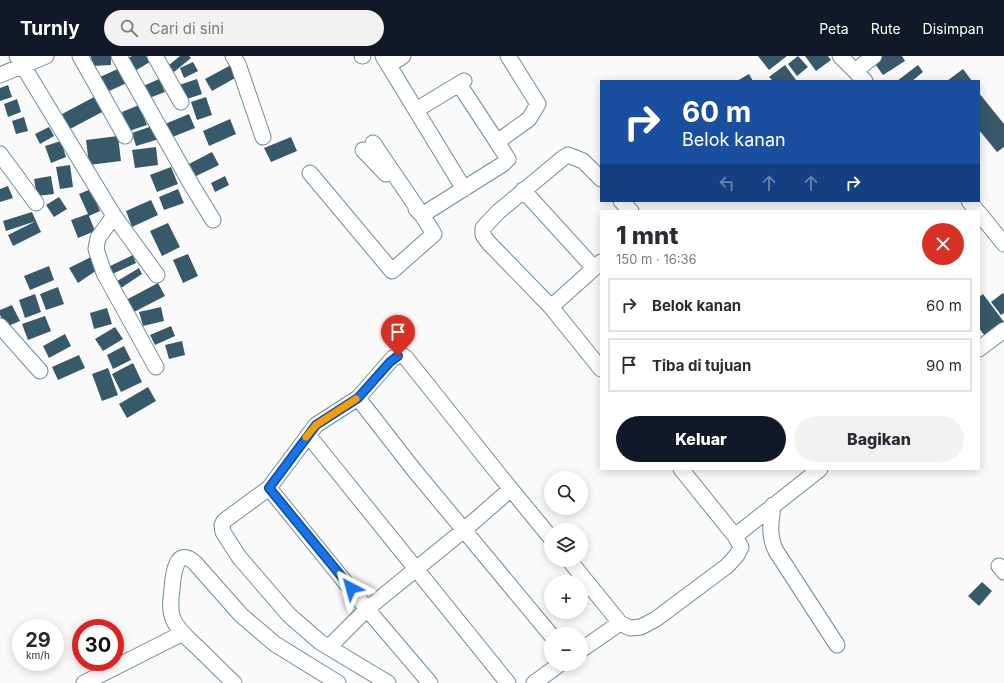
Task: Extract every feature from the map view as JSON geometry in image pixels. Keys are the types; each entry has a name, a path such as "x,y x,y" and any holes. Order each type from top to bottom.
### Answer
{"street":[{"path":"0,75 20,61 46,56"},
{"path":"80,56 125,136"},
{"path":"119,56 213,220"},
{"path":"155,56 181,102"},
{"path":"233,56 238,64 263,137"},
{"path":"403,56 386,60 464,188"},
{"path":"497,142 529,119 538,104 508,56"},
{"path":"840,56 860,76 874,56"},
{"path":"20,61 114,216 157,275"},
{"path":"416,110 462,83 508,159 503,164 422,215"},
{"path":"310,173 392,271 434,234 422,215 368,146"},
{"path":"0,154 36,203"},
{"path":"600,178 583,161 568,155 523,190 498,212 483,228 483,235 488,242 551,307 600,368"},
{"path":"523,190 598,265 551,307"},
{"path":"623,202 630,210"},
{"path":"970,202 976,210"},
{"path":"980,214 1004,244"},
{"path":"114,216 98,238 96,249 104,273 156,367"},
{"path":"0,326 40,371"},
{"path":"980,348 1004,330"},
{"path":"388,683 329,647 289,615 239,557 223,532 222,525 224,521 269,488 316,425 358,398 393,358 402,355 406,358 544,529"},
{"path":"358,398 414,470 544,627"},
{"path":"308,435 508,683"},
{"path":"575,567 620,623 630,628 641,627 656,619 727,566 737,555 741,547 735,536 682,470"},
{"path":"735,536 819,470"},
{"path":"269,488 367,609 430,683"},
{"path":"329,647 367,609 417,570 511,489"},
{"path":"773,505 770,537 772,544 837,645"},
{"path":"231,682 183,633 173,620 170,611 173,572 180,559 184,557 190,558 196,563 241,615 275,644 338,683"},
{"path":"588,645 620,623"},
{"path":"84,683 183,633"},
{"path":"534,683 550,671"}],"building":[{"path":"91,56 111,56 111,65 92,66"},
{"path":"132,56 146,56 150,62 133,72 126,59"},
{"path":"180,56 189,56 191,58 174,72 169,65"},
{"path":"758,56 787,56 769,70"},
{"path":"798,56 808,67 797,76 788,64"},
{"path":"805,56 828,56 831,60 816,71"},
{"path":"881,56 902,56 905,61 883,75 873,61"},
{"path":"193,62 198,71 184,78 180,68"},
{"path":"231,65 237,77 212,91 205,79"},
{"path":"785,65 796,80 772,80 769,77"},
{"path":"918,65 923,72 913,80 898,80"},
{"path":"122,67 129,82 107,92 100,77"},
{"path":"963,69 971,80 948,80"},
{"path":"749,74 752,80 739,80"},
{"path":"159,79 165,92 144,100 139,88"},
{"path":"197,79 202,94 184,100 179,85"},
{"path":"8,85 12,97 0,101 0,88"},
{"path":"980,94 1004,124 1004,147 997,152 980,131"},
{"path":"98,95 106,110 70,129 62,114"},
{"path":"206,97 212,115 197,120 191,102"},
{"path":"17,99 21,112 8,117 4,104"},
{"path":"139,105 147,125 129,131 122,112"},
{"path":"189,114 195,128 170,138 165,124"},
{"path":"24,117 28,131 16,134 12,121"},
{"path":"230,119 236,134 209,146 203,131"},
{"path":"155,125 159,139 136,146 132,133"},
{"path":"49,127 54,136 40,144 35,134"},
{"path":"118,136 121,161 89,165 86,140"},
{"path":"291,137 297,151 271,162 264,148"},
{"path":"61,141 66,157 51,163 45,146"},
{"path":"156,147 158,165 135,168 132,150"},
{"path":"212,152 219,165 192,178 185,166"},
{"path":"70,165 73,187 60,189 56,167"},
{"path":"171,167 178,184 157,192 150,175"},
{"path":"51,176 54,194 37,196 34,179"},
{"path":"225,176 229,185 215,192 211,183"},
{"path":"8,186 13,198 0,202 0,189"},
{"path":"91,189 100,211 89,216 95,231 78,238 71,220 88,214 79,194"},
{"path":"178,189 184,203 164,210 159,197"},
{"path":"59,197 67,209 54,217 46,205"},
{"path":"151,200 158,215 132,227 126,211"},
{"path":"32,212 41,232 13,246 8,235 36,221 6,231 3,221"},
{"path":"168,223 180,247 162,256 150,231"},
{"path":"188,254 198,276 183,283 173,260"},
{"path":"133,255 136,263 108,276 104,269"},
{"path":"93,256 100,268 78,283 69,268"},
{"path":"49,266 54,280 30,290 24,276"},
{"path":"139,268 142,274 118,290 114,283"},
{"path":"158,283 165,296 132,313 126,300"},
{"path":"58,287 64,304 46,310 40,294"},
{"path":"1003,293 1004,313 1001,315 991,302"},
{"path":"35,294 41,312 25,318 19,300"},
{"path":"983,294 1004,322 1004,326 987,339 980,329 980,296"},
{"path":"12,305 20,321 6,327 0,315 0,310"},
{"path":"161,307 164,321 143,326 139,312"},
{"path":"107,308 112,324 94,329 90,313"},
{"path":"45,316 51,331 28,340 22,324"},
{"path":"171,326 175,336 155,345 150,335"},
{"path":"115,327 123,339 103,351 95,339"},
{"path":"65,334 71,346 49,358 43,346"},
{"path":"182,341 185,355 169,359 165,345"},
{"path":"124,346 131,360 113,369 107,355"},
{"path":"79,355 85,368 58,380 52,367"},
{"path":"133,363 142,382 121,392 112,374"},
{"path":"108,368 118,395 102,401 92,374"},
{"path":"148,387 156,401 127,418 119,404"},
{"path":"982,582 992,591 979,606 968,596"}],"slow traffic":[{"path":"306,437 316,425 356,399"}],"route":[{"path":"351,588 269,488 316,425 358,398 393,358 398,356"}]}
